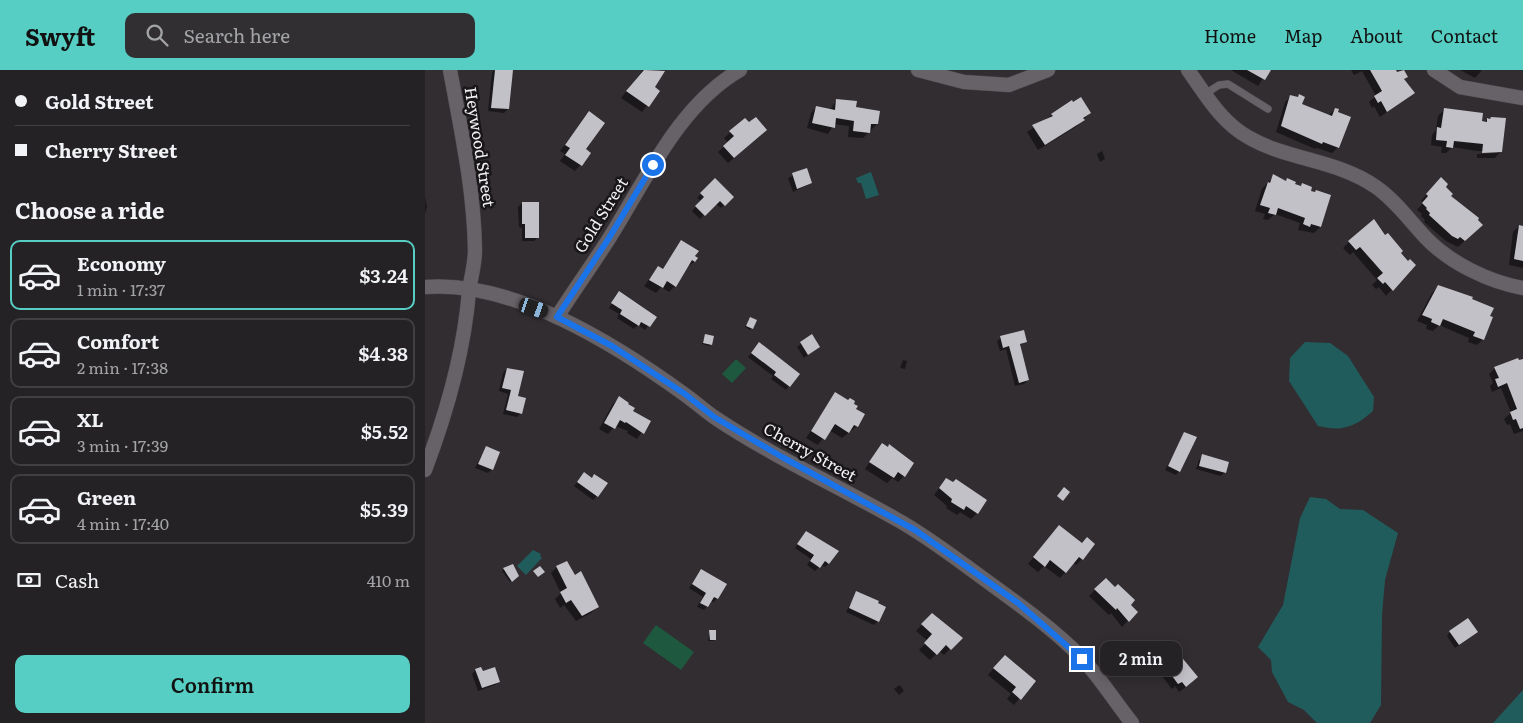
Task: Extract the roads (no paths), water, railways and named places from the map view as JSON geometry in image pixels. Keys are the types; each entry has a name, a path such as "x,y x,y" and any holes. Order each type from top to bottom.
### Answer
{"street":[{"name":"Heywood Street","path":"425,470 453,384 468,314 469,289 475,257 473,204 467,158 450,70"},
{"name":"Gold Street","path":"557,317 609,238 670,137 712,90 739,70"},
{"path":"917,70 964,82 1009,85 1048,70"},
{"path":"1188,70 1225,120 1248,137 1366,181 1385,195 1440,250 1464,266 1489,278 1523,288"},
{"path":"1434,70 1460,87 1523,98"},
{"name":"Cherry Street","path":"425,287 469,289 525,304 557,317 615,349 685,394 714,417 820,479 895,518 935,543 1018,603 1071,647 1133,723"}],"lane":[{"path":"1205,94 1219,85 1228,84 1268,109"}],"water":[{"path":"871,172 879,195 866,199 861,183 858,183 856,178"},
{"path":"1305,342 1330,343 1348,356 1374,397 1373,411 1348,427 1327,428 1318,426 1289,381 1290,358"},
{"path":"1310,497 1326,499 1340,509 1363,510 1398,533 1385,580 1382,615 1381,705 1370,723 1317,723 1304,710 1288,702 1272,672 1271,660 1258,647 1283,605 1300,518"},
{"path":"533,550 541,554 542,558 526,575 517,566"},
{"path":"1523,690 1523,723 1493,723"}]}
